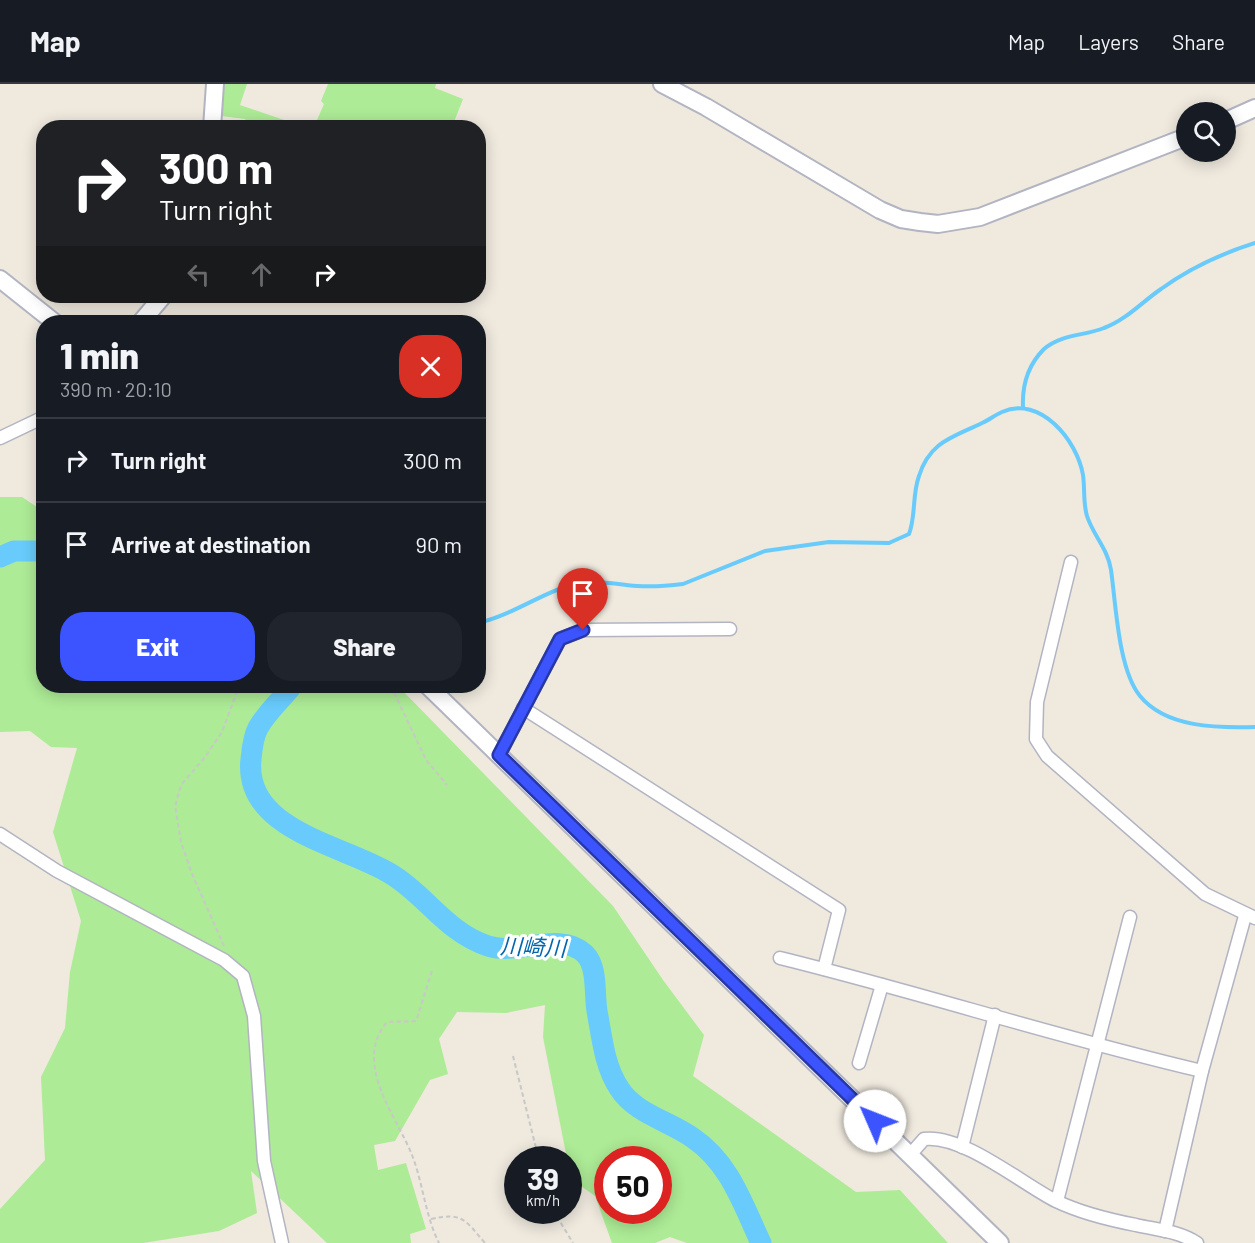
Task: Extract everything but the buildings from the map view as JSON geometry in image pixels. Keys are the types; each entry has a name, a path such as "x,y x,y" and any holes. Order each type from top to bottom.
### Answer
{"main road":[{"path":"213,120 215,84"},
{"path":"662,84 706,107 879,210 901,219 938,224 980,217 1176,141"},
{"path":"1236,117 1255,108"},
{"path":"0,279 45,315"},
{"path":"147,315 157,303"},
{"path":"435,693 1000,1243"}],"street":[{"path":"0,438 36,421"},
{"path":"1071,562 1037,702 1036,739 1047,756 1205,894 1250,917 1202,1071 1165,1231"},
{"path":"499,755 560,639 583,630 730,629"},
{"path":"523,708 839,910 824,969"},
{"path":"0,834 57,871 224,960 243,976 254,1016 264,1161 282,1243"},
{"path":"1057,1201 1130,917"},
{"path":"780,958 995,1015 1095,1046 1202,1071"},
{"path":"860,1063 882,985"},
{"path":"962,1147 995,1015"},
{"path":"909,1155 924,1139 934,1137 962,1147 1010,1172 1057,1201 1109,1220 1181,1233 1197,1243"}],"path":[{"path":"224,960 223,940 211,921 181,842 175,806 181,785 206,757 222,732 236,693"},
{"path":"394,693 426,760 447,785"},
{"path":"432,972 416,1021 387,1022 381,1030 376,1045 376,1078 391,1115 411,1154 439,1243"},
{"path":"513,1056 536,1146"},
{"path":"430,1220 456,1215 464,1219 485,1243"},
{"path":"561,1224 573,1243"}],"green space":[{"path":"215,84 247,84 240,105 284,120 246,120 213,115"},
{"path":"328,84 436,84 435,88 463,99 455,120 317,120 324,104 321,101"},
{"path":"0,497 22,497 36,506 36,693 405,693 613,906 704,1035 693,1076 856,1192 900,1190 948,1243 687,1243 670,1237 655,1243 612,1243 605,1224 672,1224 672,1146 594,1146 594,1195 582,1187 582,1146 564,1146 543,1037 545,1005 506,1013 457,1012 439,1039 448,1074 430,1080 395,1141 374,1145 378,1170 406,1163 426,1229 410,1234 411,1243 327,1243 251,1171 257,1213 219,1231 143,1243 0,1243 0,1209 45,1160 41,1077 65,1028 70,972 81,921 53,832 77,748 51,747 30,731 0,732"}],"waterway":[{"path":"1023,407 1025,383 1030,369 1038,355 1051,344 1112,325 1183,274 1255,243"},
{"path":"486,620 503,615 561,588 581,582 648,586 683,584 765,551 829,542 889,543 909,534 919,476 924,464 936,448 1002,412 1016,408 1043,415 1065,435 1073,448 1083,475 1087,516 1104,549 1111,570 1122,653 1127,670 1140,696 1151,707 1178,720 1209,726 1255,727"},
{"name":"川崎川","path":"0,557 14,551 36,551"},
{"name":"川崎川","path":"286,693 262,722 254,739 251,759 253,783 263,803 280,819 301,833 391,874 460,932 473,940 499,948 563,944 575,947 585,954 594,973 597,1011 604,1051 619,1088 643,1111 684,1132 706,1148 717,1160 734,1186 761,1243"}],"route":[{"path":"583,630 560,639 499,755 875,1121"}]}
